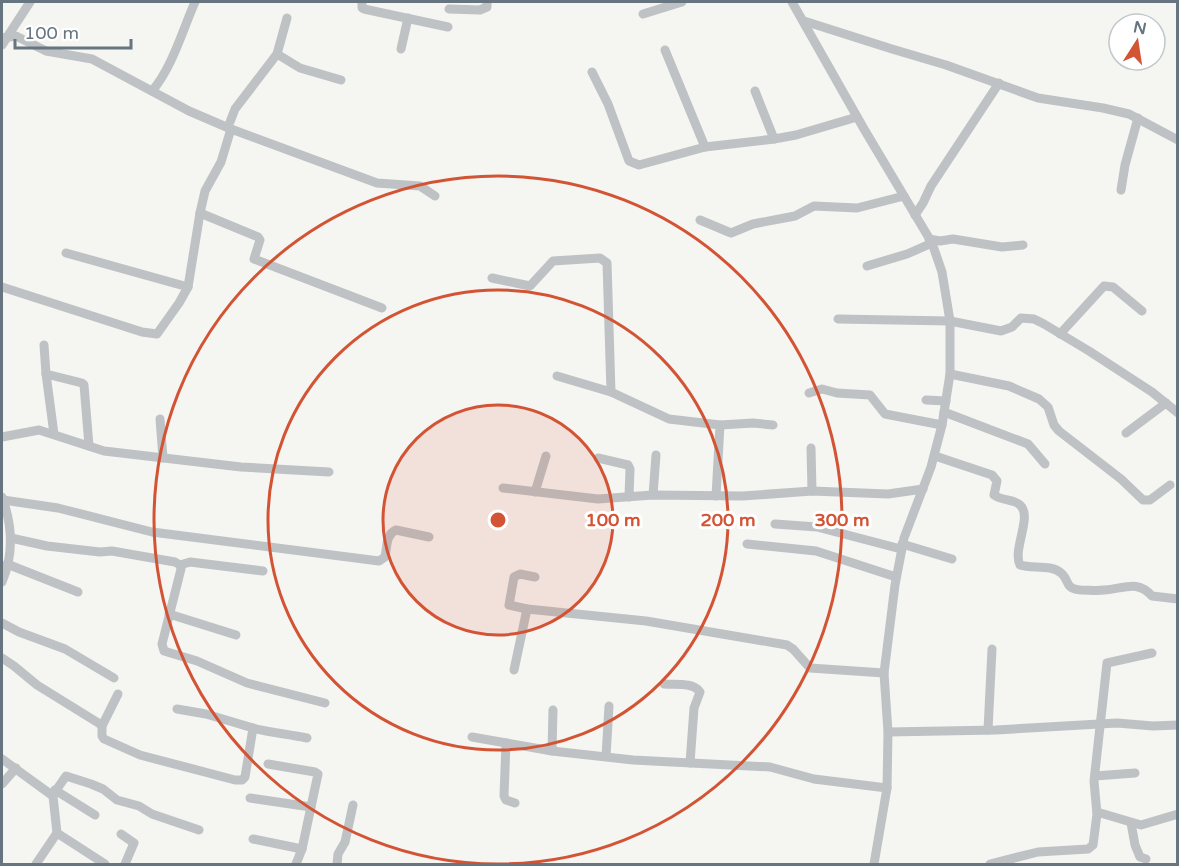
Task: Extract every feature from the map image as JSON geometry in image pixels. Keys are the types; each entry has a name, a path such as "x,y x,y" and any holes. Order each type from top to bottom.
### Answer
{"street":[{"path":"2,40 30,2"},
{"path":"152,91 159,83 178,44 195,2"},
{"path":"362,2 364,9 448,27"},
{"path":"449,9 480,10 487,7 487,2"},
{"path":"643,14 682,2"},
{"path":"792,2 930,241 942,272 950,321 950,374 942,425 934,456 902,547 896,577 884,673 888,732 887,788 874,864"},
{"path":"2,287 150,334 157,334 188,287 200,213 209,182 221,162 235,109 277,54 287,18"},
{"path":"401,49 408,18"},
{"path":"804,21 892,50 946,64 1038,98 1115,110 1138,118 1178,140"},
{"path":"2,40 16,36 46,51 92,59 189,111 377,183 420,186 435,196"},
{"path":"665,50 705,147"},
{"path":"277,54 300,68 341,80"},
{"path":"592,72 608,104 629,161 639,165 705,147 774,139 857,117"},
{"path":"915,215 933,183 999,83"},
{"path":"755,91 774,139"},
{"path":"1121,190 1125,165 1138,118"},
{"path":"700,220 731,233 753,224 795,216 814,206 857,208 904,196"},
{"path":"200,213 258,237 260,240 254,259 382,308"},
{"path":"867,266 907,254 930,241 953,239 1002,247 1023,245"},
{"path":"66,253 188,287"},
{"path":"492,278 530,286 553,261 600,258 607,263 611,392"},
{"path":"1060,334 1104,286 1113,287 1142,311"},
{"path":"838,320 950,321 1001,331 1012,327 1018,320 1025,318 1034,320 1089,351 1178,413"},
{"path":"44,345 54,434"},
{"path":"46,374 84,385 89,446"},
{"path":"950,374 1009,386 1039,399 1048,407 1054,425 1059,431 1121,478 1143,500 1150,500 1170,485"},
{"path":"557,376 611,392 669,419 720,425 753,423 773,425"},
{"path":"809,393 822,389 837,393 866,394 873,396 885,414 942,425"},
{"path":"926,400 946,401"},
{"path":"1126,433 1166,403"},
{"path":"944,412 1028,444 1045,464"},
{"path":"160,419 163,458"},
{"path":"716,496 720,425"},
{"path":"2,437 34,430 54,434 104,451 240,467 329,472"},
{"path":"811,448 813,491"},
{"path":"653,495 656,455"},
{"path":"535,492 546,456"},
{"path":"934,456 992,475 997,481 994,495 1002,500 1018,502 1024,514 1018,558 1020,565 1058,571 1064,575 1070,587 1076,590 1106,590 1130,586 1145,588 1152,596 1178,599"},
{"path":"598,458 628,465 630,469 629,497"},
{"path":"503,488 598,499 653,495 743,496 813,491 888,494 923,489"},
{"path":"2,582 11,538 2,497 152,531 212,541 379,561 385,557 389,535 393,531 429,537"},
{"path":"775,524 817,527 952,559"},
{"path":"11,538 47,546 117,552 175,562 180,565"},
{"path":"747,544 816,551 896,577"},
{"path":"180,565 183,562 190,562 263,571"},
{"path":"7,564 78,592"},
{"path":"180,565 181,569 161,648 164,651 197,661 247,683 325,703"},
{"path":"535,577 519,574 514,576 509,606 646,621 787,645 810,668 884,673"},
{"path":"514,670 527,609"},
{"path":"169,614 236,635"},
{"path":"2,623 19,632 65,649 114,678"},
{"path":"988,730 992,650"},
{"path":"990,864 1038,852 1092,847 1097,812 1095,776 1107,663 1152,653"},
{"path":"2,658 37,685 102,726"},
{"path":"664,684 692,686 698,688 700,692 694,708 690,763"},
{"path":"118,694 102,726 102,736 127,749 239,780 245,777 253,728"},
{"path":"606,756 609,706"},
{"path":"177,709 207,714 253,728 307,738"},
{"path":"552,751 553,710"},
{"path":"888,732 988,730 1117,723 1153,726 1178,725"},
{"path":"472,737 552,751 633,760 770,767 814,779 887,788"},
{"path":"506,743 504,796 506,800 515,803"},
{"path":"2,759 54,793 95,815"},
{"path":"268,764 318,774 302,849 296,864"},
{"path":"2,784 16,768"},
{"path":"1095,776 1135,773"},
{"path":"39,863 57,833 54,793 66,776 103,789 117,800 139,806 177,824 199,830"},
{"path":"250,798 311,807"},
{"path":"337,864 338,854 345,843 353,805"},
{"path":"1097,812 1141,825 1178,814"},
{"path":"1131,823 1135,845 1140,857 1146,859"},
{"path":"57,833 105,864"},
{"path":"121,834 134,843 125,864"},
{"path":"253,839 302,849"}]}
